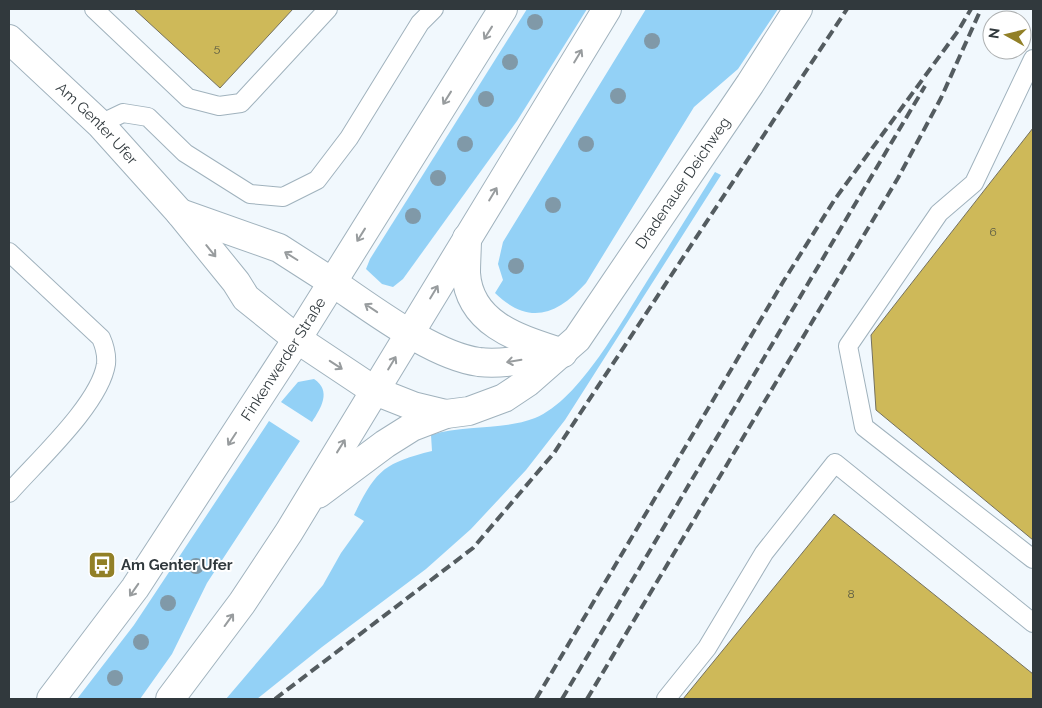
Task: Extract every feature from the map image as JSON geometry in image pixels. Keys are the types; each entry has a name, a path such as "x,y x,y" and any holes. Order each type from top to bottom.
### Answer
{"main road":[{"name":"Finkenwerder Straße","path":"51,699 135,588 297,339 503,9"},
{"path":"170,699 242,603 307,502 606,9"},
{"name":"Dradenauer Deichweg","path":"307,502 385,444 412,427 446,414 469,411 504,398 528,382 563,353 591,320 676,190 750,84 798,9"},
{"name":"Am Genter Ufer","path":"9,39 100,124 180,213 236,282 246,298 297,339"},
{"name":"Am Genter Ufer","path":"180,213 279,248 332,282"},
{"path":"467,236 466,274 472,296 478,306 495,326 522,340 563,353"},
{"path":"332,282 409,334 452,354 478,362 502,363 563,353"},
{"name":"Dradenauer Deichweg","path":"297,339 375,391 413,406 446,414"}],"lane":[{"path":"94,9 188,98 219,106 241,103 328,9"},
{"path":"100,124 123,113 148,117 185,153 250,194 283,197 317,180 349,138 420,23 434,9"},
{"path":"1033,59 974,183 939,213 848,346 864,427 1033,559"},
{"path":"9,252 101,338 106,351 106,365 102,377 83,410 9,492"},
{"path":"666,699 707,648 764,553 835,463 1033,623"}],"shaded area":[{"path":"527,9 587,9 517,121 403,279 393,287 382,284 366,269 370,259"},
{"path":"646,9 778,9 738,69 694,107 586,283 564,303 553,309 531,313 519,310 495,293 503,280 498,264 503,242"},
{"path":"715,172 721,175 565,420 526,470 471,529 426,569 322,647 257,699 226,699 323,585 341,553 364,521 354,515 369,488 383,471 403,460 432,451 431,435 457,430 509,425 535,418 552,408 584,377 613,336"},
{"path":"314,379 323,389 324,394 319,411 312,422 281,402 298,382"},
{"path":"269,421 300,441 207,583 172,654 140,699 77,699 134,625"}],"building":[{"path":"134,9 293,9 220,88"},
{"path":"1033,128 1033,540 876,410 871,335"},
{"path":"834,514 1033,674 1033,699 683,699"}],"railway":[{"path":"275,699 473,548 554,453 847,9"},
{"path":"536,699 783,282 835,199 958,31 971,9"},
{"path":"587,699 898,178 941,98 981,9"},
{"path":"562,699 925,86"}],"place":[{"name":"Am Genter Ufer","path":"102,565"}]}
